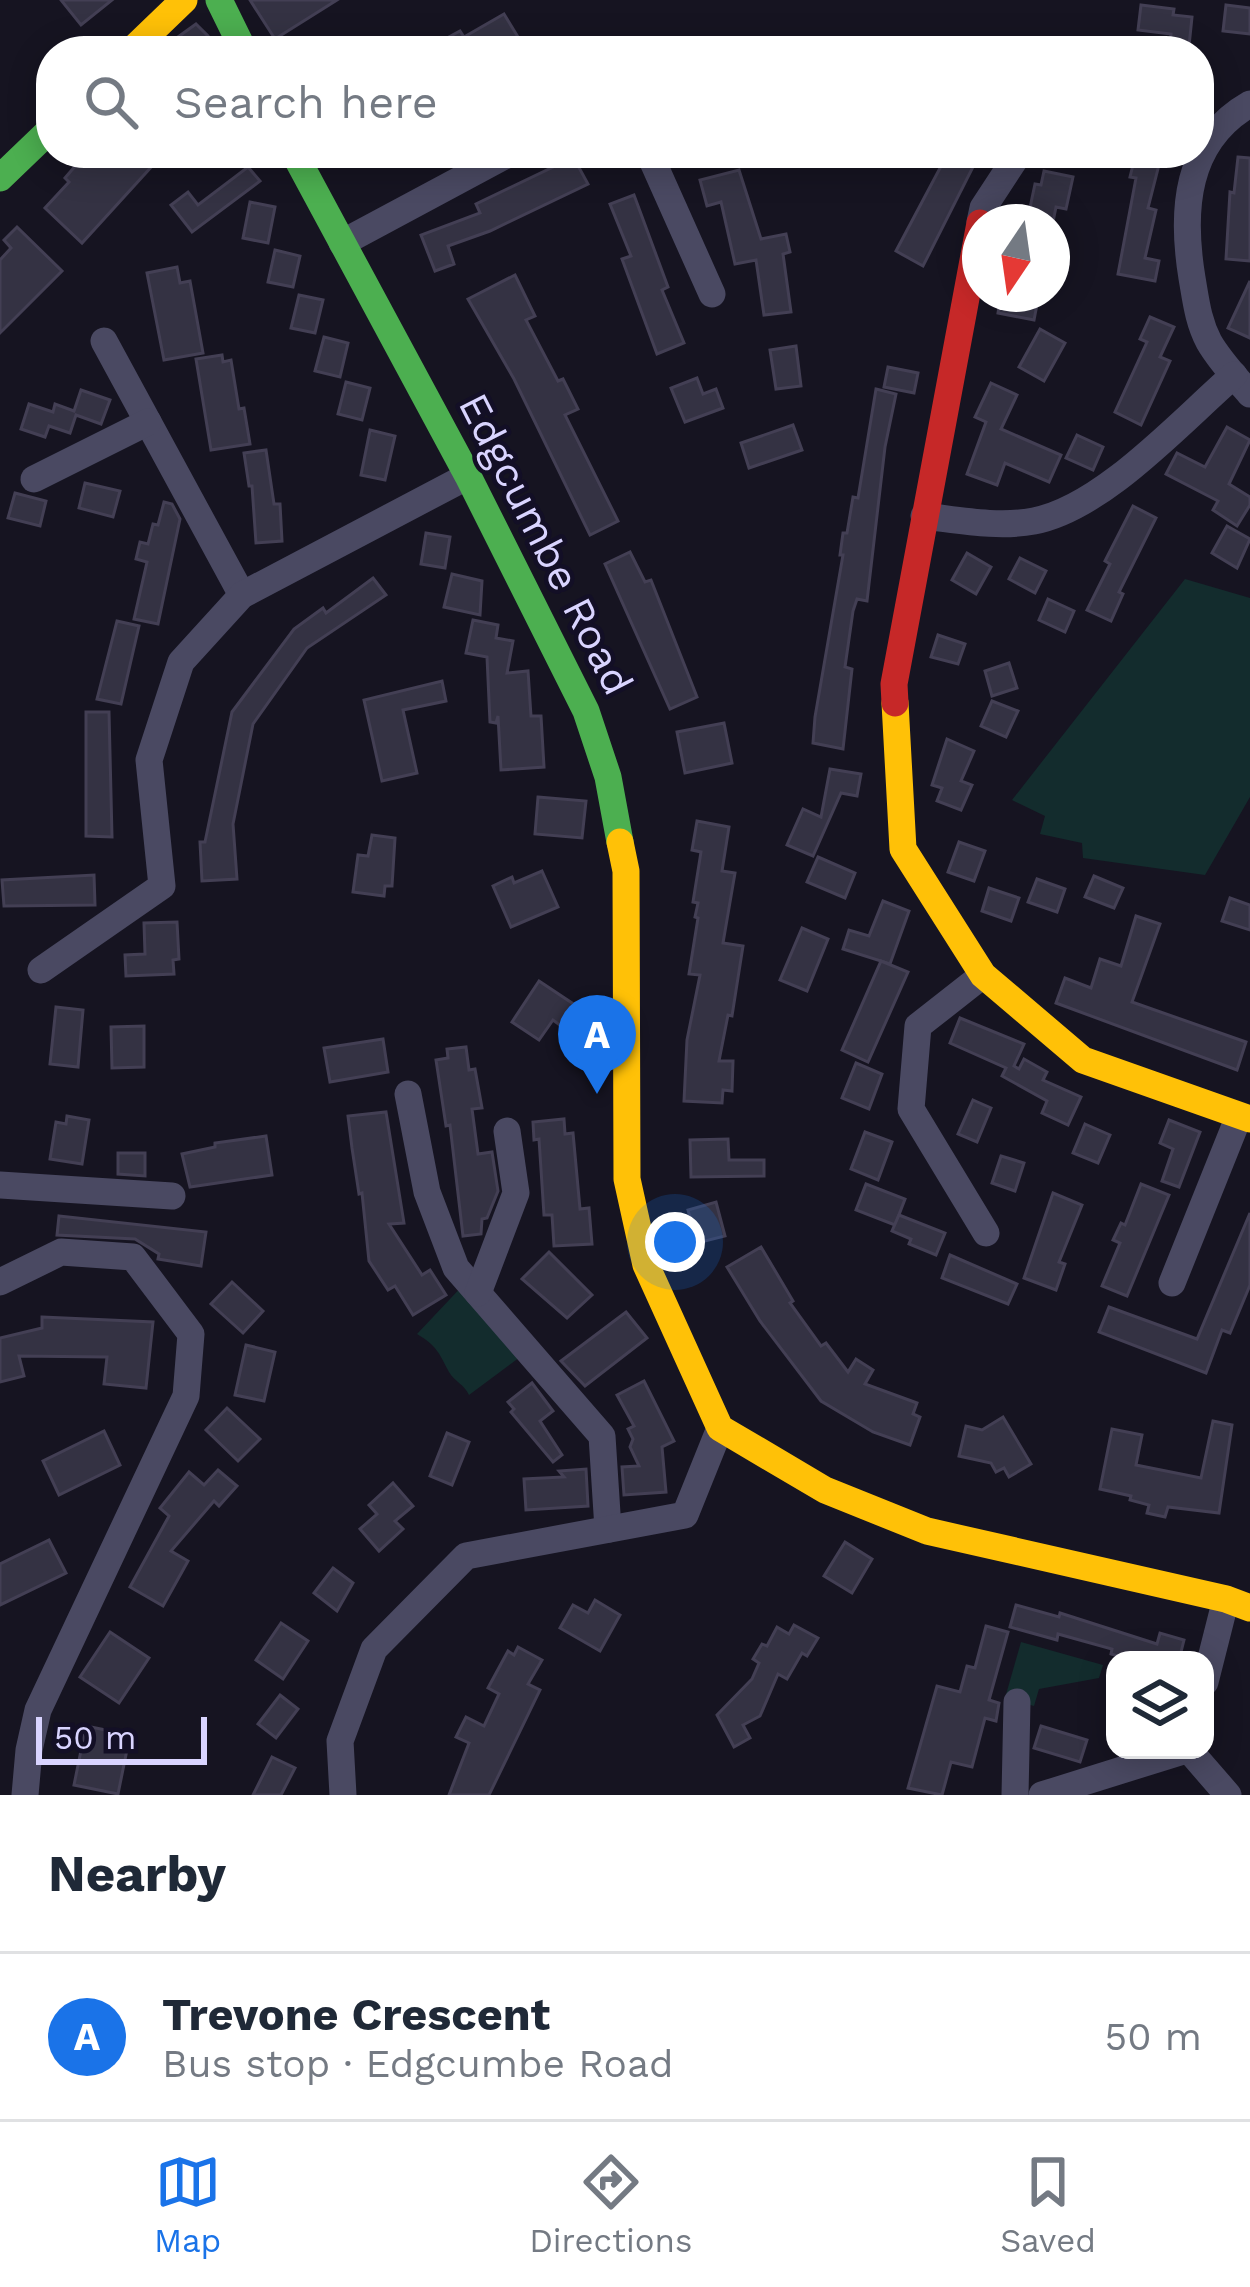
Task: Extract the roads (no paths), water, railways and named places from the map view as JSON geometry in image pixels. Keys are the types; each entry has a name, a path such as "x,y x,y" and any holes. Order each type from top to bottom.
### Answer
{"main road":[{"path":"147,36 184,0"},
{"path":"219,0 237,36"},
{"path":"0,178 36,143"},
{"name":"Edgcumbe Road","path":"304,168 579,691 608,777 626,871 627,1179 646,1265 720,1428"},
{"path":"962,312 894,684 902,849 983,975 1083,1060 1245,1118"},
{"path":"720,1428 825,1490 928,1531 1238,1603"}],"street":[{"path":"1214,136 1226,117 1250,104"},
{"path":"342,243 482,168"},
{"path":"663,168 712,294"},
{"path":"986,204 1009,168"},
{"path":"923,515 982,523 1035,521 1091,500 1242,384 1211,344 1198,318 1185,237 1188,190 1196,168"},
{"path":"104,341 242,595"},
{"path":"34,478 148,422"},
{"path":"41,970 162,886 149,760 181,662 242,595 468,476"},
{"path":"983,975 918,1026 911,1109 986,1233"},
{"path":"408,1094 427,1192 456,1268 602,1436 608,1529"},
{"path":"1172,1282 1245,1118"},
{"path":"478,1294 516,1193 507,1131"},
{"path":"0,1185 172,1196"},
{"path":"0,1282 62,1252 133,1257 191,1334 186,1396 38,1710 28,1750 25,1795"},
{"path":"343,1795 340,1741 374,1649 466,1556 685,1515 720,1428"},
{"path":"1214,1660 1238,1603"},
{"path":"1016,1795 1017,1702"},
{"path":"1042,1795 1158,1759"},
{"path":"1195,1759 1228,1795"}],"place":[{"name":"Trevone Crescent","path":"597,1094"}]}
